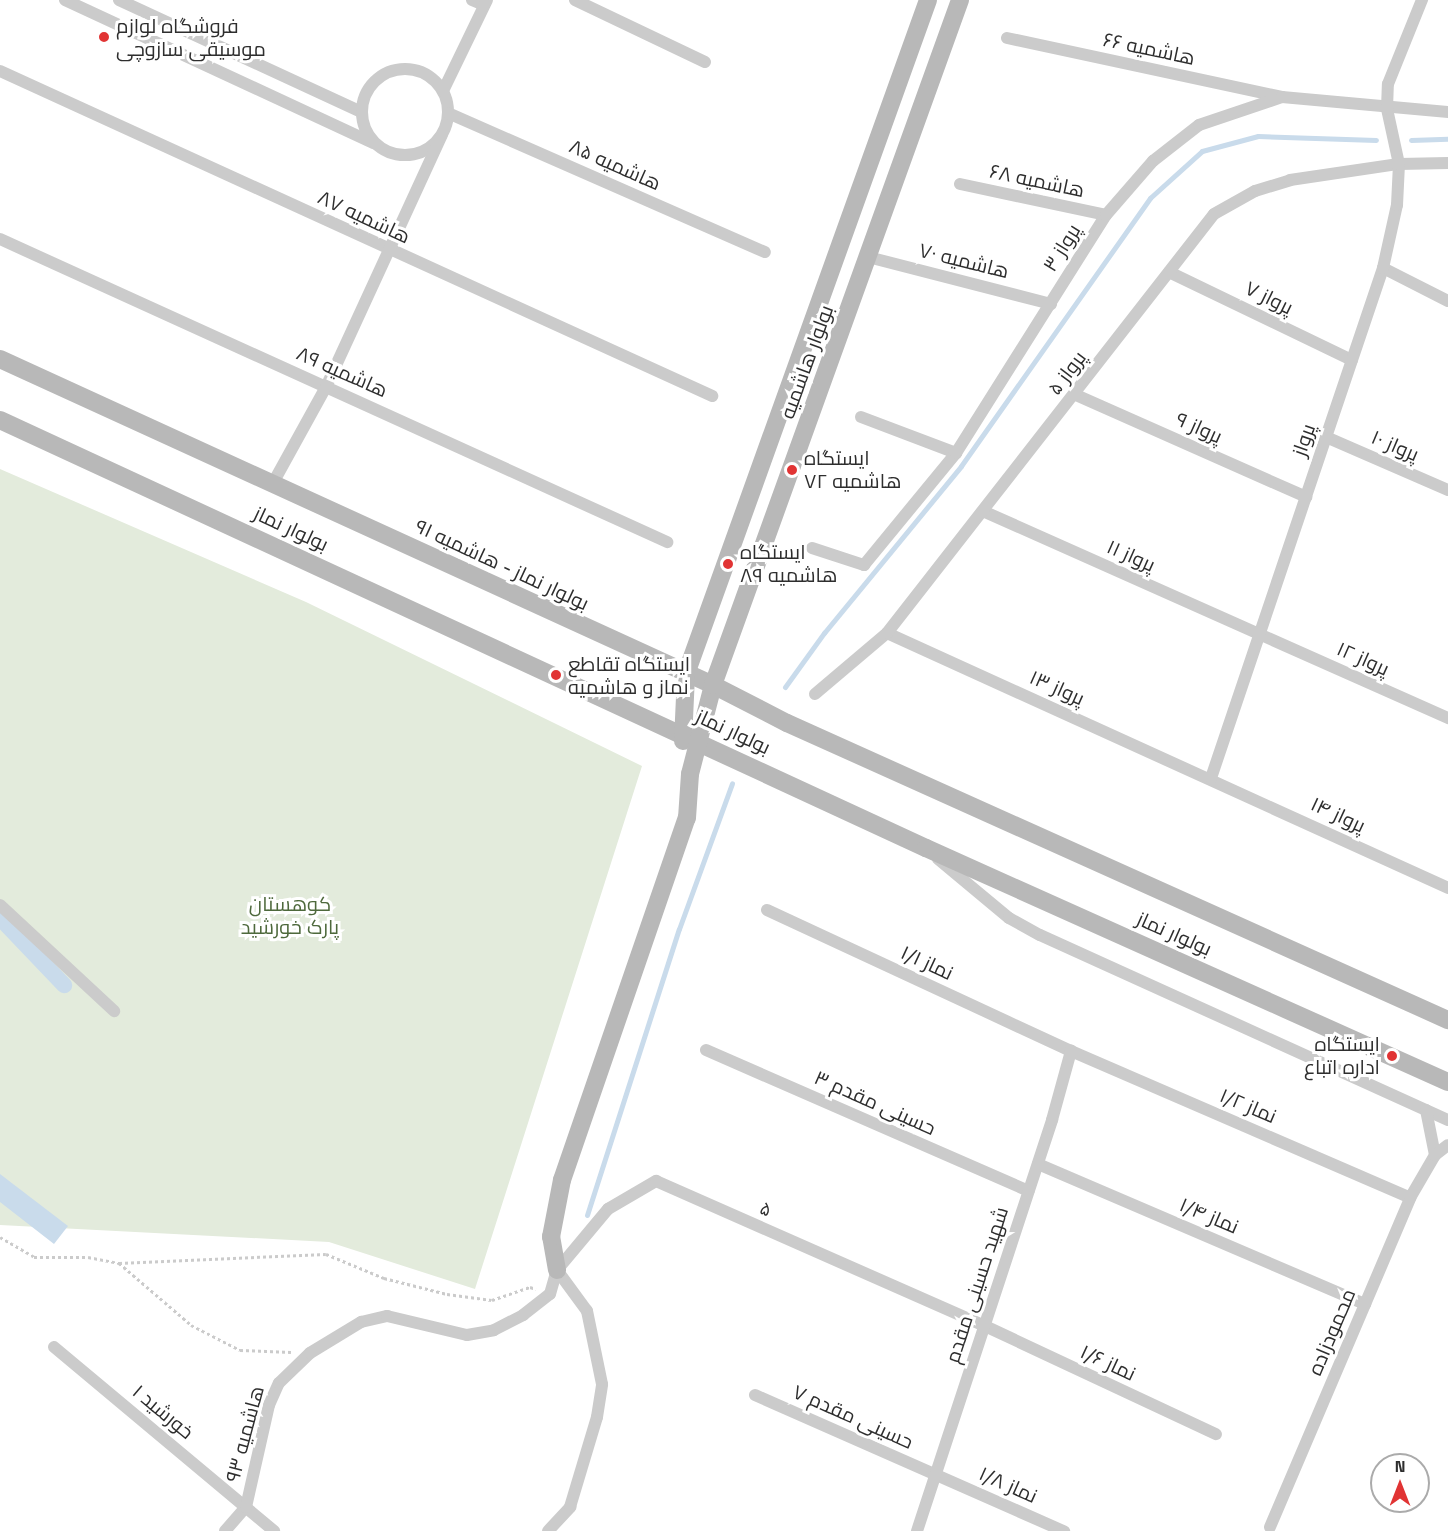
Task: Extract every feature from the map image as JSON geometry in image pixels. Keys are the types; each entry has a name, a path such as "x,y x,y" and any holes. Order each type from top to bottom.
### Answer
{"main road":[{"name":"بولوار هاشمیه","path":"690,774 681,732 686,674 928,0"},
{"name":"بولوار هاشمیه","path":"690,774 713,685 960,0"},
{"name":"بولوار نماز","path":"0,359 273,483"},
{"name":"بولوار نماز","path":"0,420 681,732 926,848 1448,1082"},
{"name":"بولوار نماز - هاشمیه ۹۱","path":"273,483 713,685"},
{"name":"بولوار نماز","path":"713,685 788,723 1448,1020"},
{"path":"556,1270 551,1237 562,1180 687,818 690,774"}],"street":[{"path":"65,0 404,156 426,150 442,135"},
{"path":"119,0 361,112"},
{"path":"273,483 326,387 442,135 448,113 443,91 485,3 472,0"},
{"name":"پرواز","path":"1211,778 1262,636 1306,496 1383,268 1397,205 1399,164 1387,109 1388,84 1422,0"},
{"path":"582,2 705,62"},
{"name":"هاشمیه ۶۶","path":"1007,38 1282,97"},
{"path":"373,143 366,134 361,112 367,90 383,74 394,70 417,71 443,91"},
{"name":"هاشمیه ۸۷","path":"0,71 712,396"},
{"name":"پرواز ۳","path":"813,548 864,565 956,453 1106,215 1153,160 1199,125 1282,97 1387,109 1448,112"},
{"name":"هاشمیه ۸۵","path":"448,113 765,252"},
{"name":"پرواز ۵","path":"815,694 887,633 985,512 1214,214 1255,191 1290,180 1399,164 1448,163"},
{"name":"هاشمیه ۶۸","path":"960,184 1106,215"},
{"name":"هاشمیه ۸۹","path":"0,239 667,542"},
{"name":"هاشمیه ۷۰","path":"868,257 1051,304"},
{"path":"1383,268 1448,300"},
{"name":"پرواز ۷","path":"1169,272 1352,360"},
{"name":"پرواز ۹","path":"1076,395 1306,496"},
{"path":"861,417 956,453"},
{"name":"پرواز ۱۰","path":"1326,437 1448,490"},
{"name":"پرواز ۱۱","path":"985,512 1262,636"},
{"name":"پرواز ۱۳","path":"887,633 1211,778"},
{"name":"پرواز ۱۲","path":"1262,636 1448,718"},
{"name":"پرواز ۱۴","path":"1211,778 1448,888"},
{"path":"926,848 996,908 1030,929 1448,1120"},
{"path":"0,905 114,1011"},
{"name":"نماز ۱/۱","path":"767,910 1071,1051"},
{"name":"حسینی مقدم ۳","path":"706,1050 1029,1191"},
{"name":"شهید حسینی مقدم","path":"917,1531 1038,1164 1071,1051"},
{"name":"نماز ۱/۲","path":"1071,1051 1410,1198"},
{"path":"1426,1110 1435,1155"},
{"name":"محمودزاده","path":"1270,1527 1410,1198 1435,1155 1448,1145"},
{"name":"نماز ۱/۴","path":"1038,1164 1365,1304"},
{"name":"۵","path":"556,1270 608,1209 656,1181 984,1326"},
{"path":"550,1294 556,1270"},
{"path":"548,1531 570,1507 597,1417 602,1384 587,1311 556,1270"},
{"name":"هاشمیه ۹۳","path":"225,1531 246,1507 269,1405 279,1383 310,1353 361,1322 387,1316 467,1335 494,1330 523,1316 550,1294"},
{"name":"نماز ۱/۶","path":"984,1326 1216,1434"},
{"name":"خورشید ۱","path":"54,1347 274,1531"},
{"name":"حسینی مقدم ۷","path":"755,1395 936,1475"},
{"name":"نماز ۱/۸","path":"936,1475 1064,1531"}],"path":[{"path":"0,1238 34,1257 88,1257 119,1263 326,1254 384,1278 447,1294 492,1300 530,1287 550,1294"},
{"path":"119,1263 191,1325 240,1350 310,1353"}],"green space":[{"name":"کوهستان پارک خورشید","path":"0,469 306,602 642,766 475,1289 329,1242 0,1225"}],"water":[{"path":"0,1174 68,1226 54,1244 0,1202"}],"waterway":[{"path":"785,687 824,633 961,466 1150,198 1202,151 1258,136 1376,140"},
{"path":"1411,140 1448,139"},
{"path":"587,1215 679,929 732,783"},
{"path":"0,918 64,985"}],"place":[{"name":"فروشگاه لوازم موسیقی سازوچی","path":"104,37"},
{"name":"ایستگاه هاشمیه ۷۲","path":"792,470"},
{"name":"ایستگاه هاشمیه ۸۹","path":"728,564"},
{"name":"ایستگاه تقاطع نماز و هاشمیه","path":"556,675"},
{"name":"ایستگاه اداره اتباع","path":"1392,1056"}]}
